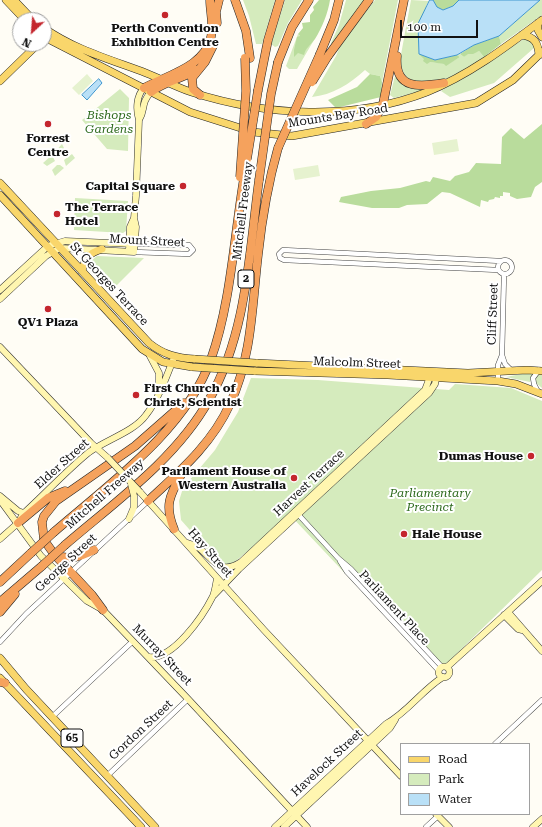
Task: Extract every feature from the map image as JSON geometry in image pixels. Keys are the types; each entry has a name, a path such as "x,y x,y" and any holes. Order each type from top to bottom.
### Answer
{"highway":[{"path":"148,90 160,79 186,67 198,58 208,47 212,31 210,0"},
{"path":"200,95 193,89 192,84 194,76 205,62 214,44 217,29 216,12 219,0"},
{"name":"Mitchell Freeway","path":"0,582 54,532 152,446 178,417 193,395 205,373 215,345 228,282 242,177 253,116 264,60 280,0"},
{"name":"Mitchell Freeway","path":"0,602 166,455 195,421 209,400 226,365 238,326 256,205 264,180 266,122 278,62 292,27 308,0"},
{"path":"324,55 339,0"},
{"path":"174,530 169,516 168,503 186,467 221,420 230,405 241,377 252,324 264,180 293,112 324,55 369,0"},
{"path":"366,124 376,117 383,104 404,0"},
{"path":"232,1 247,58 253,116"},
{"path":"400,17 396,63 400,75 410,84 419,87 444,83"},
{"path":"242,177 247,58"},
{"path":"148,90 185,77 199,69"},
{"path":"103,610 72,572 54,554 44,540 42,522 44,516 53,504 73,487 135,446 193,395"},
{"path":"148,501 186,467"},
{"path":"18,523 27,513 48,498 73,487"},
{"path":"54,554 62,558 74,558 94,550"},
{"name":"2","path":"0,578 12,571"},
{"path":"0,612 27,579"}],"main road":[{"path":"6,0 17,12"},
{"path":"14,0 25,12"},
{"path":"540,21 538,30 542,37"},
{"name":"Mounts Bay Road","path":"52,37 200,95 253,106 308,112 358,109 383,104 426,92 480,64 540,21"},
{"path":"522,35 531,37 535,40 541,53"},
{"name":"Mounts Bay Road","path":"52,38 148,90 196,114 253,132 292,136 366,124 476,103 513,80 541,53"},
{"path":"0,81 30,52"},
{"path":"132,251 130,227 134,218 139,120 142,116 144,100 148,90"},
{"name":"St Georges Terrace","path":"0,184 150,343 162,352 174,357"},
{"name":"St Georges Terrace","path":"0,195 150,356 171,365"},
{"name":"Mount Street","path":"50,249 66,241 132,244"},
{"name":"Mount Street","path":"58,246 132,251"},
{"path":"0,290 50,249"},
{"path":"0,299 50,249"},
{"path":"82,271 85,259 92,252 102,249"},
{"path":"0,347 131,483 137,494 129,519"},
{"path":"150,356 160,378 159,393"},
{"name":"Malcolm Street","path":"174,357 434,374 516,384 541,393"},
{"name":"Elder Street","path":"27,513 96,448 140,422 153,406 174,357"},
{"name":"Malcolm Street","path":"171,365 254,371 434,374 498,373 541,370"},
{"name":"Harvest Terrace","path":"186,542 199,548 217,565 224,567 233,566 240,562 297,513 429,393 434,374"},
{"name":"Hay Street","path":"137,494 148,501 223,585 400,775"},
{"path":"0,496 27,513"},
{"name":"Murray Street","path":"0,500 41,556 87,601 103,610 149,657 307,827"},
{"name":"Harvest Terrace","path":"149,657 155,658 162,655 181,641 223,585 297,513"},
{"path":"0,539 18,523"},
{"name":"Harvest Terrace","path":"214,595 217,578"},
{"path":"443,671 542,581"},
{"path":"506,614 522,627 522,630 542,651"},
{"name":"65","path":"0,658 26,689 154,826"},
{"name":"Havelock Street","path":"284,827 295,813 370,743 386,724 396,719 435,682 443,671"},
{"name":"65","path":"2,681 141,827"},
{"path":"26,689 28,708"},
{"name":"Havelock Street","path":"275,827 295,813"},
{"path":"437,815 449,827"},
{"path":"533,827 542,819"}],"street":[{"name":"Mount Street","path":"132,244 189,245 193,250 189,254 132,251"},
{"path":"283,250 380,255 501,261 507,260 512,267 510,272 504,274 498,270 282,260 279,254 283,250"},
{"path":"379,264 380,255"},
{"path":"436,267 437,257"},
{"path":"498,270 498,265 501,261"},
{"name":"Cliff Street","path":"498,381 498,365 502,355 504,274"},
{"name":"Cliff Street","path":"502,355 507,367 513,371"},
{"path":"541,370 534,376 533,381 541,393"},
{"name":"George Street","path":"0,642 26,614 148,501"},
{"name":"Parliament Place","path":"297,513 338,558 347,572 443,671"},
{"path":"52,717 133,641"},
{"name":"Gordon Street","path":"107,776 188,699"},
{"path":"496,743 542,700"},
{"path":"426,827 437,815"}],"green space":[{"path":"243,0 275,0 262,44 256,44 249,16"},
{"path":"285,0 302,0 288,23 278,46 275,47 271,44"},
{"path":"319,0 330,0 322,25 315,39 307,48 304,55 298,53 294,57 297,37 300,36 298,34 303,28 302,23 310,22 310,15 314,10 313,7"},
{"path":"346,0 365,0 332,46 331,43 339,25"},
{"path":"375,0 398,0 382,82 380,76 370,74 365,70 340,88 327,94 312,97 336,56 341,44"},
{"path":"411,0 429,1 426,6 430,62 448,64 460,57 457,55 460,54 464,57 468,53 479,51 484,57 463,71 436,82 424,83 413,81 404,74 400,60"},
{"path":"433,0 459,0 453,6 443,10 436,7"},
{"path":"540,0 542,0 542,15 501,44 499,36"},
{"path":"298,34 300,36 298,53 314,40 297,69 289,69 286,66"},
{"path":"499,36 501,44 484,57 479,51 473,54 468,54 464,57 460,54 474,45"},
{"path":"524,39 529,39 535,45 534,48 494,83 450,97 441,91"},
{"path":"419,54 435,60 457,55 460,57 446,66 444,64 430,62 427,64 423,61 424,59"},
{"path":"87,74 93,81 79,95 72,88"},
{"path":"370,74 380,76 382,82 381,97 340,107 335,107 328,100 357,87"},
{"path":"395,76 402,83 425,90 394,98 390,95"},
{"name":"Bishops Gardens","path":"120,89 129,98 128,151 107,149 82,120"},
{"path":"542,124 542,182 535,187 531,197 517,199 510,196 510,193 503,192 503,196 500,196 500,198 495,197 488,202 481,200 480,207 450,193 442,192 427,204 407,205 399,208 372,208 339,202 341,197 371,191 400,188 426,181 430,182 433,177 450,181 455,176 469,172 476,163 501,164 502,137 511,128 524,139"},
{"path":"457,139 459,151 434,155 432,143"},
{"path":"62,144 65,150 60,156 54,153"},
{"path":"72,154 75,158 66,166 64,160"},
{"path":"52,155 55,161 47,166 43,163"},
{"path":"57,165 64,168 55,176 52,170"},
{"path":"318,165 320,176 295,180 293,169"},
{"path":"75,198 128,201 126,231 123,233 74,230"},
{"path":"97,256 144,258 112,290 90,266 92,260"},
{"path":"533,373 530,382 506,377"},
{"path":"539,374 542,374 542,388 535,382 535,378"},
{"name":"Parliamentary Precinct","path":"251,378 318,380 449,390 455,384 511,388 542,401 542,570 438,672 290,515 230,566 220,564 181,520 179,501 183,488 215,450 238,412"}],"water":[{"path":"430,0 433,0 437,7 443,10 453,6 459,0 540,0 499,36 474,45 457,55 435,60 419,54 418,24"},
{"path":"99,79 102,83 87,100 82,95"}],"place":[{"name":"Perth Convention Exhibition Centre","path":"165,15"},
{"name":"Forrest Centre","path":"48,124"},
{"name":"Capital Square","path":"183,186"},
{"name":"The Terrace Hotel","path":"57,214"},
{"name":"QV1 Plaza","path":"48,309"},
{"name":"First Church of Christ, Scientist","path":"136,395"},
{"name":"Dumas House","path":"531,456"},
{"name":"Parliament House of Western Australia","path":"294,478"},
{"name":"Hale House","path":"404,534"}]}
